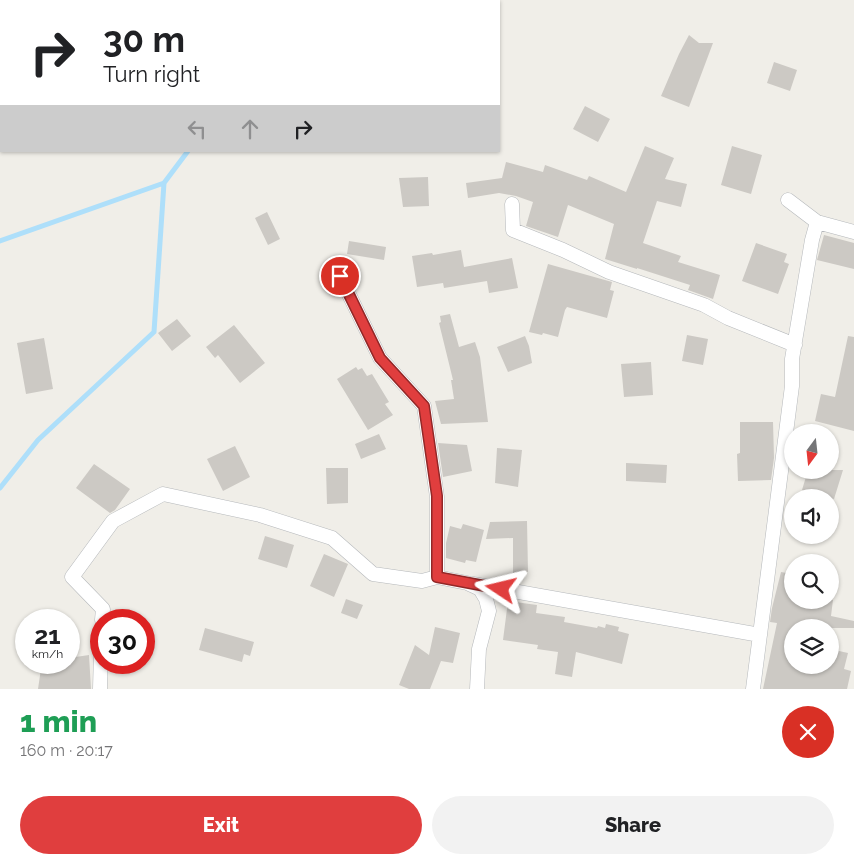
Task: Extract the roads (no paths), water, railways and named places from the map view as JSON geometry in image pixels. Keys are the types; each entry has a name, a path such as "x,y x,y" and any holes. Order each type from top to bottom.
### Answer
{"street":[{"path":"788,200 817,222 854,232"},
{"path":"512,204 513,230 563,250 609,272 704,305 728,318 795,345"},
{"path":"752,689 792,386 792,360 812,240 817,222"},
{"path":"340,276 380,358 424,406 437,496 437,577"},
{"path":"103,609 72,577 113,521 163,494 260,516 332,538 373,574 422,581 437,577 760,635"},
{"path":"467,583 480,589 486,599 489,611 479,649 477,689"},
{"path":"100,674 100,689"}],"waterway":[{"path":"0,241 164,183 187,152"},
{"path":"0,488 38,440 154,332 164,183"}]}
